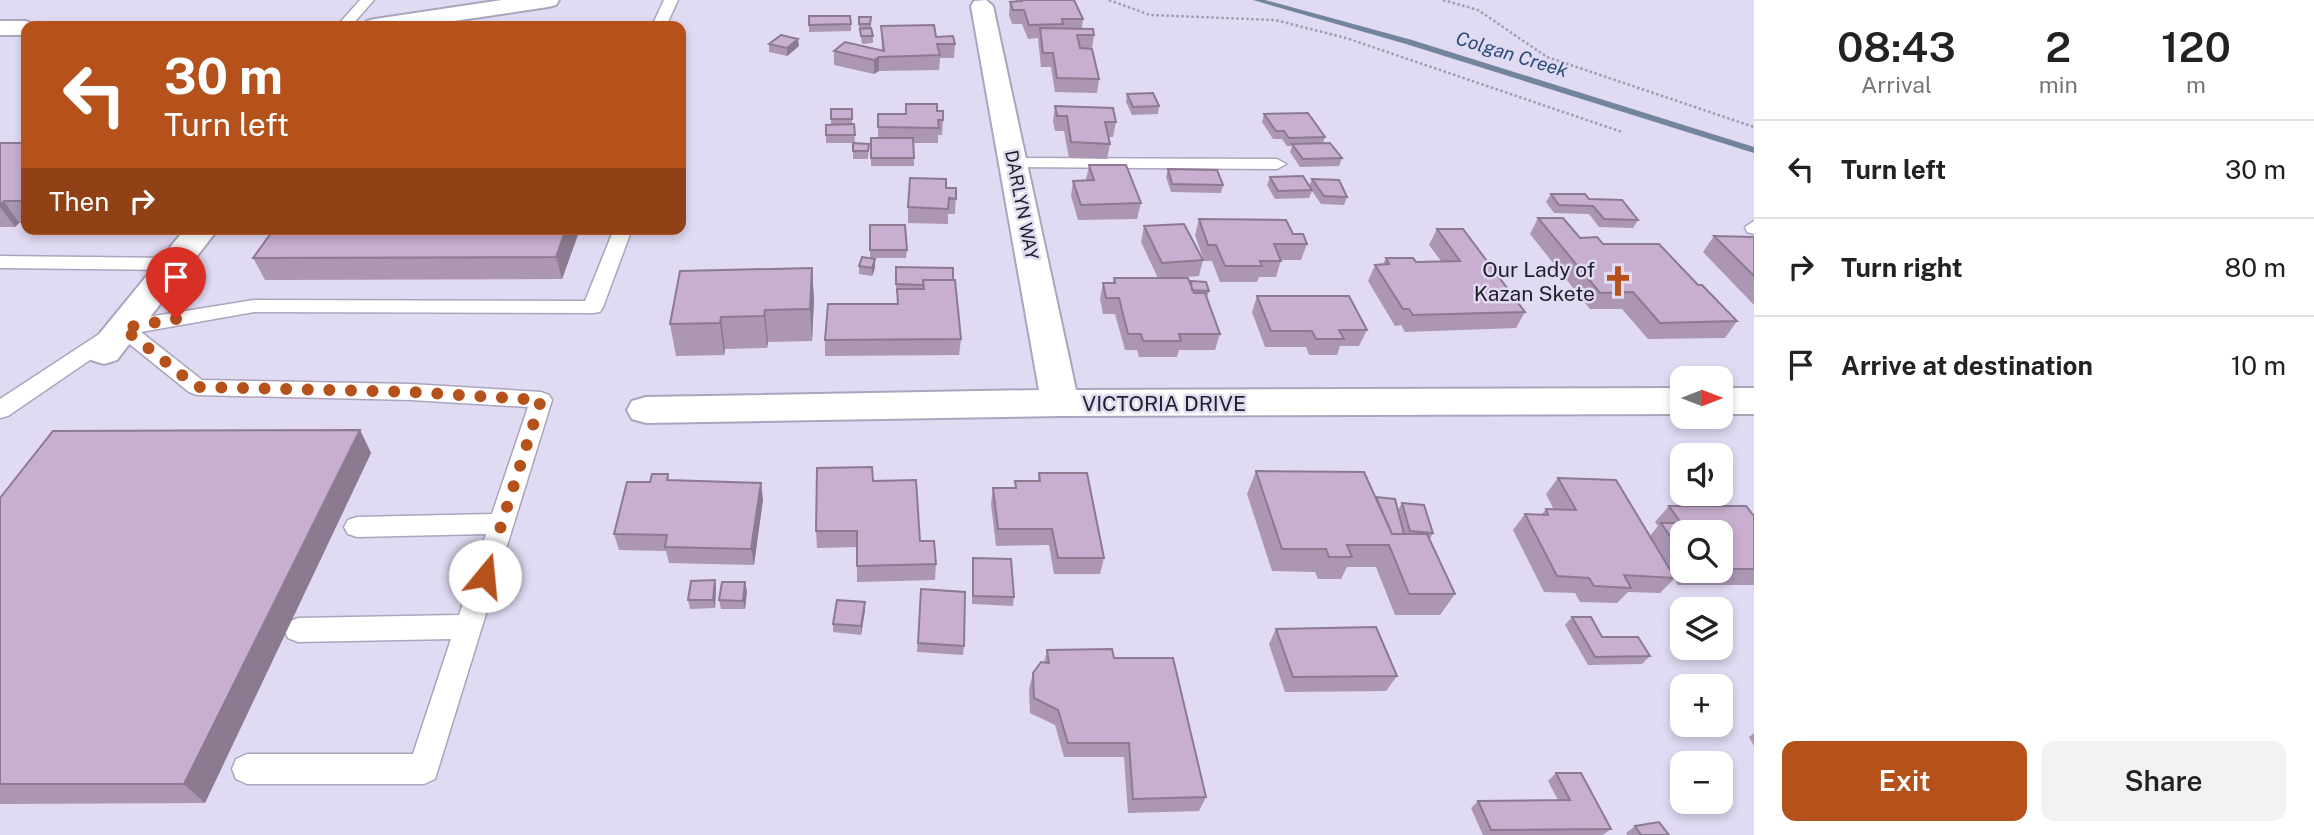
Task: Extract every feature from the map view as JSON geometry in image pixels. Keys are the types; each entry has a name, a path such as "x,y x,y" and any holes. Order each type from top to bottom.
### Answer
{"street":[{"path":"408,21 548,0"},
{"name":"DARLYN WAY","path":"982,6 1060,403"},
{"path":"0,28 21,28"},
{"path":"114,340 197,235"},
{"name":"VICTORIA DRIVE","path":"646,410 1060,403 1670,401"},
{"path":"1733,401 1754,401"}],"lane":[{"path":"348,21 367,0"},
{"path":"661,21 671,0"},
{"path":"1013,163 1277,164"},
{"path":"0,410 114,340 254,306 593,307 621,235"},
{"path":"0,262 174,264"},
{"path":"114,340 197,387 411,392 541,400 424,769 247,769"},
{"path":"357,527 501,524"},
{"path":"298,630 469,627"}],"path":[{"path":"1109,0 1150,15 1275,20 1346,38 1622,132"},
{"path":"1443,0 1478,10 1547,57 1754,127"}],"building":[{"path":"1074,0 1083,19 1062,19 1063,24 1029,25 1024,10 1013,10 1010,2"},
{"path":"809,16 850,16 851,24 809,25"},
{"path":"859,17 871,17 870,24 859,24"},
{"path":"934,25 936,37 953,36 955,44 937,44 940,55 879,57 874,60 834,51 845,42 884,51 881,26"},
{"path":"871,28 873,36 861,36 860,29"},
{"path":"1040,28 1093,29 1094,35 1077,35 1080,48 1092,49 1099,79 1057,78 1053,53 1043,53"},
{"path":"781,35 798,39 787,48 769,44"},
{"path":"1153,93 1159,106 1133,107 1127,94"},
{"path":"906,104 937,104 937,111 943,111 943,120 938,120 939,128 878,127 878,114 906,114"},
{"path":"1055,106 1113,108 1116,122 1105,122 1110,144 1071,142 1067,116 1057,116"},
{"path":"831,109 852,109 852,119 831,119"},
{"path":"1308,113 1325,137 1289,138 1284,131 1276,131 1264,114"},
{"path":"854,124 855,135 826,135 826,125"},
{"path":"871,138 913,138 914,158 871,158"},
{"path":"0,143 21,143 21,201 4,201 0,205"},
{"path":"853,143 869,144 868,151 853,151"},
{"path":"1330,143 1342,158 1303,159 1292,144"},
{"path":"1089,165 1126,165 1141,203 1081,205 1073,181 1094,180"},
{"path":"1168,169 1217,170 1223,185 1172,184"},
{"path":"1303,176 1312,190 1278,191 1270,177"},
{"path":"910,178 946,179 946,188 956,188 956,199 949,198 948,209 908,207"},
{"path":"1312,179 1339,180 1347,197 1324,196"},
{"path":"1551,194 1585,194 1589,199 1622,200 1638,220 1604,219 1593,206 1559,205"},
{"path":"1538,218 1563,218 1580,238 1597,237 1603,244 1659,244 1737,321 1660,323 1633,292 1600,293"},
{"path":"1199,219 1286,220 1293,234 1303,234 1307,244 1274,244 1281,261 1260,261 1262,266 1225,266 1216,245 1208,245"},
{"path":"1184,224 1203,260 1162,263 1144,226"},
{"path":"870,225 905,225 907,250 870,250"},
{"path":"1437,229 1463,229 1525,312 1413,315 1409,309 1403,309 1375,265 1389,264 1386,258 1413,258 1416,262 1460,261"},
{"path":"270,235 564,235 556,257 253,258"},
{"path":"1714,236 1754,237 1754,276"},
{"path":"862,257 875,259 872,268 859,266"},
{"path":"896,267 953,268 953,280 923,280 923,285 896,284"},
{"path":"812,268 810,309 765,310 764,316 721,317 720,323 670,324 680,271"},
{"path":"1114,278 1188,278 1194,293 1205,293 1220,334 1179,334 1181,341 1143,341 1141,334 1128,334 1119,298 1106,298 1103,283 1115,283"},
{"path":"923,280 955,280 961,339 825,340 828,304 898,304 897,289 924,289"},
{"path":"1191,281 1206,282 1209,291 1192,290"},
{"path":"1257,296 1349,296 1367,330 1339,330 1344,339 1316,339 1312,331 1271,331"},
{"path":"360,430 184,784 0,784 0,498 53,431"},
{"path":"872,467 873,481 916,480 920,541 934,541 936,564 857,566 857,531 816,531 817,468"},
{"path":"1256,471 1364,472 1392,534 1427,534 1455,594 1409,594 1389,545 1347,545 1352,557 1329,557 1326,549 1282,549"},
{"path":"1039,473 1087,473 1104,558 1058,558 1052,529 998,529 993,488 1016,488 1015,481 1040,481"},
{"path":"652,474 668,474 667,480 761,483 751,549 665,547 667,535 614,534 627,482 650,482"},
{"path":"1558,478 1616,480 1670,570 1670,578 1624,575 1631,588 1594,586 1589,578 1557,576 1525,514 1548,515 1546,509 1576,510"},
{"path":"1376,497 1395,499 1404,534 1392,534"},
{"path":"1402,503 1424,505 1433,533 1410,531"},
{"path":"1669,506 1746,506 1754,516 1754,569 1733,569 1733,520 1679,520"},
{"path":"1661,523 1670,523 1670,536"},
{"path":"973,558 1011,559 1014,597 973,596"},
{"path":"715,580 713,600 688,600 691,581"},
{"path":"722,582 745,582 743,601 719,600"},
{"path":"921,589 965,592 964,646 918,643"},
{"path":"837,600 865,602 861,626 833,624"},
{"path":"1572,617 1591,617 1602,637 1638,637 1650,656 1595,657"},
{"path":"1376,627 1397,676 1293,677 1276,629"},
{"path":"1112,649 1114,658 1173,658 1206,797 1133,799 1129,743 1068,743 1058,710 1034,698 1033,673 1041,662 1049,663 1047,650"},
{"path":"1556,773 1581,773 1611,829 1491,830 1478,801 1570,800"},
{"path":"1659,822 1669,835 1641,835 1635,826"}],"waterway":[{"name":"Colgan Creek","path":"1257,0 1409,42 1754,150"}],"place":[{"name":"Our Lady of Kazan Skete","path":"1618,281"}],"route":[{"path":"176,319 123,328 197,387 411,392 541,400 485,576"}]}
